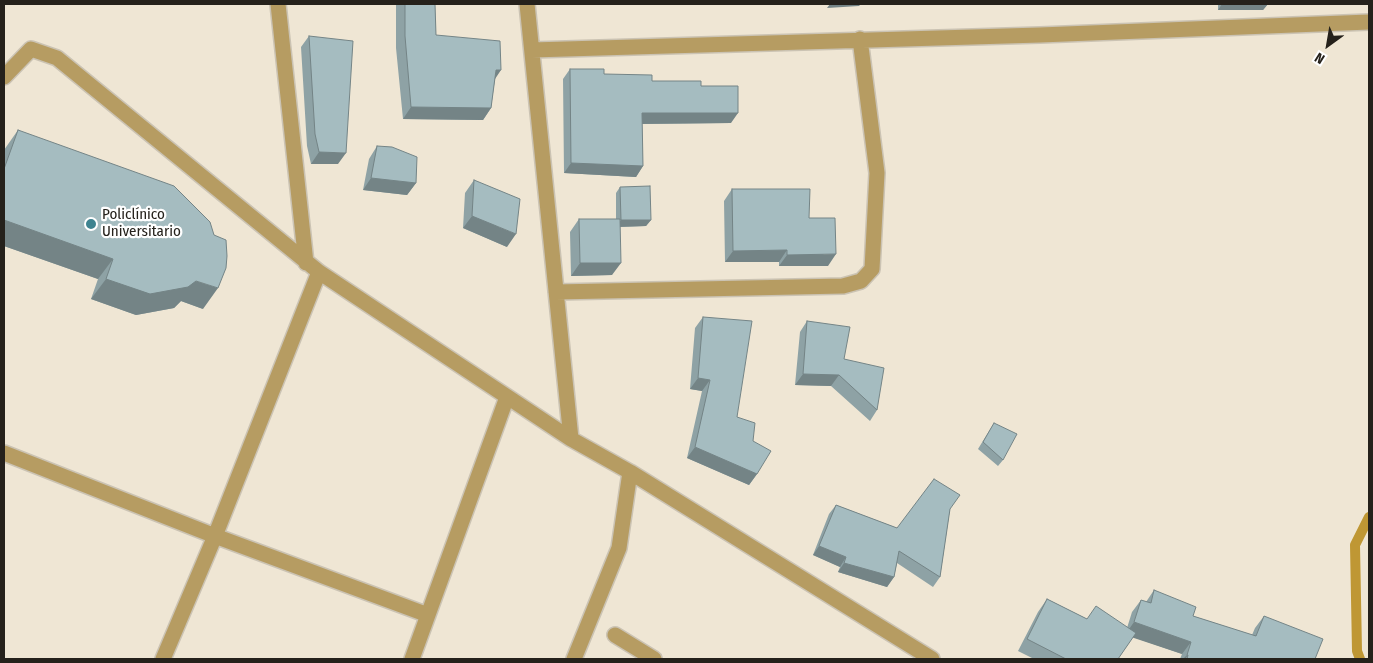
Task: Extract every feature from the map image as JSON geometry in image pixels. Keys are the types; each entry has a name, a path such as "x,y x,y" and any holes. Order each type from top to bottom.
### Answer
{"street":[{"path":"278,4 306,262"},
{"path":"527,4 571,439"},
{"path":"532,50 1040,35 1369,22"},
{"path":"556,292 843,286 861,281 872,269 877,173 860,39"},
{"path":"4,76 31,49 56,58 319,272 571,439 630,472 932,659"},
{"path":"163,659 215,536 319,272"},
{"path":"412,659 507,397"},
{"path":"4,454 215,536 428,615"},
{"path":"574,659 619,548 630,472"},
{"path":"615,635 654,659"}],"building":[{"path":"405,4 435,4 436,35 500,41 501,70 496,70 491,108 411,107 405,36"},
{"path":"309,36 353,41 346,153 319,152 315,134"},
{"path":"570,69 604,69 604,74 652,75 652,81 701,81 701,86 738,86 738,113 642,113 643,166 571,163"},
{"name":"Policlínico Universitario","path":"18,130 174,186 210,222 214,235 226,240 226,268 218,288 196,281 188,287 150,294 106,279 113,259 4,220 4,169"},
{"path":"377,146 392,147 417,157 416,183 371,178"},
{"path":"474,180 520,199 516,234 472,216"},
{"path":"650,186 651,220 621,220 620,187"},
{"path":"732,189 810,189 809,218 835,218 836,254 787,255 787,250 733,251"},
{"path":"579,219 620,219 621,263 580,263"},
{"path":"703,317 752,321 737,417 755,423 753,441 771,451 757,474 695,447 710,380 698,378"},
{"path":"807,321 850,327 844,359 884,368 877,410 839,375 803,374"},
{"path":"994,423 1017,434 1003,460 983,442"},
{"path":"934,479 960,495 950,509 940,577 899,551 894,577 844,563 846,557 819,546 836,505 897,528"},
{"path":"1154,590 1196,607 1193,616 1256,636 1264,616 1323,639 1315,659 1187,659 1191,642 1134,622 1141,600 1151,603"},
{"path":"1047,599 1087,619 1096,606 1136,633 1118,659 1066,659 1027,639"}],"waterway":[{"path":"1360,659 1357,651 1355,545 1369,517"}],"place":[{"name":"Policlínico Universitario","path":"91,224"}]}
